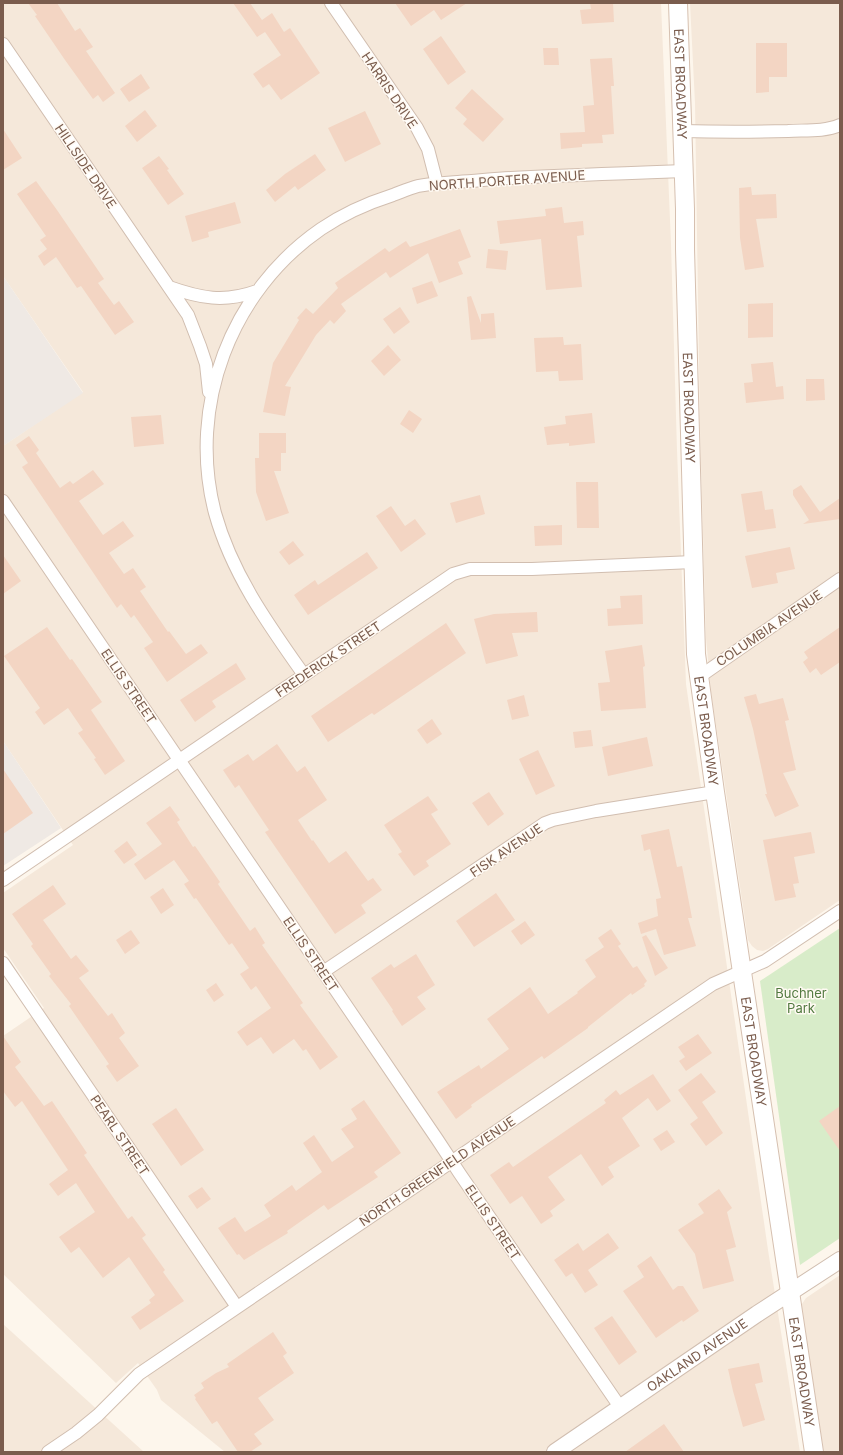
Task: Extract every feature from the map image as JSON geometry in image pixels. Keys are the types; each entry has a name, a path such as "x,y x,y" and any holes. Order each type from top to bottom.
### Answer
{"main road":[{"name":"EAST BROADWAY","path":"678,3 696,654 789,1293 814,1452"}],"street":[{"name":"HARRIS DRIVE","path":"331,3 417,128 428,149 437,184"},
{"name":"HILLSIDE DRIVE","path":"3,44 188,315 206,364 210,401"},
{"path":"682,131 737,132 819,130 834,128 840,125"},
{"name":"NORTH PORTER AVENUE","path":"304,675 270,627 246,589 233,563 215,512 208,474 208,423 210,401 214,382 223,354 247,305 257,291 282,262 300,245 322,229 347,214 373,202 418,186 591,174 683,171"},
{"path":"169,287 191,295 211,299 244,296 257,291"},
{"name":"ELLIS STREET","path":"3,501 451,1161 620,1407"},
{"name":"FREDERICK STREET","path":"3,880 453,574 470,569 611,566 693,562"},
{"name":"COLUMBIA AVENUE","path":"699,677 840,579"},
{"name":"FISK AVENUE","path":"323,972 545,823 596,811 715,792"},
{"name":"NORTH GREENFIELD AVENUE","path":"48,1452 76,1433 98,1415 139,1374 237,1307 713,984 759,964 777,954 840,911"},
{"name":"PEARL STREET","path":"3,963 237,1307"},
{"name":"OAKLAND AVENUE","path":"554,1452 757,1314 840,1260"}],"shaded area":[{"path":"3,3 661,3 686,684 768,1250 800,1452 225,1452 161,1400 157,1390 138,1363 116,1383 3,1274 3,1036 44,1008 3,948 3,893 73,845 3,741 3,446 83,392 3,276"},
{"path":"690,3 840,3 840,900 763,951 757,950 748,940 711,692 706,638 700,429 695,103"},
{"path":"3,276 83,393 3,446"},
{"path":"3,741 61,828 3,866"},
{"path":"840,1275 840,1452 824,1452 801,1309 806,1298"},
{"path":"3,1324 144,1452 3,1452"}],"green space":[{"name":"Buchner Park","path":"840,928 840,1238 800,1265 760,981"}],"building":[{"path":"28,3 57,3 75,31 80,28 93,47 86,51 115,93 103,102 98,95 93,99 35,16 37,15"},
{"path":"233,3 250,3 262,20 272,13 284,32 290,28 320,73 281,100 269,84 263,88 253,74 281,55 265,32 257,37"},
{"path":"395,3 467,3 441,20 434,10 411,26"},
{"path":"590,3 613,3 614,22 582,24 580,10 591,9"},
{"path":"441,36 466,72 448,85 423,49"},
{"path":"756,43 787,43 787,77 769,77 769,92 756,93"},
{"path":"543,48 558,48 559,65 544,65"},
{"path":"612,58 614,86 611,86 614,134 602,135 603,143 582,144 582,147 561,149 560,133 585,132 583,106 594,105 590,59"},
{"path":"141,74 150,88 129,102 120,89"},
{"path":"472,89 504,119 483,142 463,124 467,119 455,108"},
{"path":"145,110 157,126 137,142 125,126"},
{"path":"365,111 381,144 345,162 328,128"},
{"path":"3,129 22,158 3,170"},
{"path":"315,154 326,170 298,190 295,186 275,202 266,190 285,174"},
{"path":"159,156 169,169 167,170 184,194 168,205 142,168"},
{"path":"36,181 104,279 98,283 114,305 119,301 134,322 115,335 81,286 77,288 56,257 44,266 38,256 47,249 40,240 46,236 17,194"},
{"path":"751,187 752,195 776,194 777,218 756,219 764,267 745,270 740,238 739,188"},
{"path":"235,202 241,223 208,232 209,237 192,242 185,216"},
{"path":"562,207 564,223 583,221 584,235 577,236 582,287 546,290 541,239 500,244 497,221 546,216 545,209"},
{"path":"460,229 471,257 458,262 463,274 439,283 428,253 390,278 386,272 341,304 346,311 334,324 330,320 316,335 285,386 291,387 285,416 263,412 273,363 299,320 297,318 306,308 313,314 338,288 335,283 385,248 389,252 406,241 410,247"},
{"path":"488,249 508,251 506,270 486,268"},
{"path":"432,281 438,296 417,304 412,288"},
{"path":"471,296 481,323 481,314 494,313 496,338 471,340 467,297"},
{"path":"773,303 773,337 748,338 748,304"},
{"path":"400,307 410,322 394,334 383,319"},
{"path":"563,337 564,345 581,344 583,380 559,381 558,371 536,372 534,338"},
{"path":"388,345 401,360 384,376 371,361"},
{"path":"773,362 776,387 783,386 784,399 746,403 744,383 753,382 751,364"},
{"path":"806,379 824,379 825,400 806,401"},
{"path":"409,410 422,419 413,433 400,424"},
{"path":"592,413 595,443 569,446 569,443 547,445 544,427 566,424 565,416"},
{"path":"161,415 164,444 134,447 131,417"},
{"path":"259,433 286,433 286,453 281,453 281,471 274,471 289,513 266,521 256,492 255,458 259,458"},
{"path":"29,436 39,450 36,453 60,488 70,481 73,484 93,470 104,484 79,501 103,535 123,521 134,536 109,553 124,574 133,568 146,587 140,591 168,632 169,631 186,654 201,644 208,653 167,682 144,648 153,642 134,615 131,618 121,604 117,608 22,467 28,463 16,445"},
{"path":"576,482 598,482 599,528 577,528"},
{"path":"801,485 820,512 840,498 840,519 803,524 809,520 793,495 793,490"},
{"path":"762,491 765,510 773,509 776,528 747,532 741,494"},
{"path":"480,495 485,514 456,523 450,503"},
{"path":"391,506 405,526 415,519 426,534 401,552 376,516"},
{"path":"562,525 562,545 535,546 534,526"},
{"path":"293,541 304,555 289,565 279,552"},
{"path":"790,547 795,569 776,573 778,583 752,588 745,556"},
{"path":"367,552 378,568 308,615 294,595 315,580 318,585"},
{"path":"3,555 21,581 3,594"},
{"path":"642,595 643,624 608,626 607,609 621,608 620,596"},
{"path":"537,612 538,632 512,633 518,656 486,664 474,619 494,614"},
{"path":"446,623 466,653 374,715 372,713 328,742 311,716"},
{"path":"47,627 70,660 72,659 102,702 91,710 125,761 105,775 94,759 96,758 78,733 83,730 68,708 44,725 35,712 40,708 4,656"},
{"path":"840,627 840,662 821,675 816,668 810,673 803,662 808,658 804,652"},
{"path":"642,645 645,666 643,667 646,708 601,711 598,683 610,682 605,651"},
{"path":"236,663 246,679 212,701 216,707 195,722 180,700"},
{"path":"756,694 759,704 783,698 789,720 785,721 796,770 783,773 799,806 775,817 765,794 767,794 753,729 744,697"},
{"path":"524,695 529,716 512,720 507,700"},
{"path":"432,719 442,734 427,744 417,730"},
{"path":"591,730 593,746 575,748 573,732"},
{"path":"647,737 653,766 608,776 602,747"},
{"path":"277,744 297,772 305,766 327,800 298,820 312,841 313,840 329,863 346,851 368,881 373,878 382,890 361,905 366,913 335,934 265,832 269,830 239,785 235,788 223,770 248,754 253,761"},
{"path":"538,750 555,786 536,795 519,759"},
{"path":"3,769 33,813 3,834"},
{"path":"489,792 504,814 488,826 472,803"},
{"path":"428,796 438,810 431,814 451,844 426,861 429,866 414,876 398,854 402,852 384,825"},
{"path":"170,806 180,820 177,822 193,847 195,846 220,882 218,884 250,931 255,927 265,943 262,945 303,1003 300,1005 338,1057 320,1070 306,1049 303,1051 294,1039 273,1054 261,1037 247,1046 237,1032 271,1008 256,986 251,990 240,974 249,968 232,943 229,945 196,898 194,899 184,884 189,881 174,860 145,880 134,864 162,844 146,823"},
{"path":"669,829 677,867 682,866 692,918 688,918 696,946 664,955 656,929 641,934 638,923 658,916 656,899 661,898 650,849 644,851 641,835"},
{"path":"811,832 815,853 794,857 799,883 793,884 796,897 775,901 763,840"},
{"path":"127,841 137,855 124,864 114,851"},
{"path":"53,885 66,904 43,920 71,959 76,955 89,971 79,978 108,1016 112,1013 125,1033 119,1038 139,1066 117,1082 106,1066 109,1064 69,1006 71,1004 49,976 51,974 31,946 33,944 12,914"},
{"path":"163,888 174,905 161,914 150,897"},
{"path":"496,893 515,920 474,947 456,921"},
{"path":"525,921 535,935 521,945 511,931"},
{"path":"611,929 621,944 618,946 633,968 637,966 647,981 644,984 645,986 632,995 631,993 588,1028 544,1059 542,1056 471,1105 472,1107 456,1119 437,1092 479,1065 481,1069 509,1049 487,1019 530,987 548,1014 578,993 577,992 596,977 585,960 604,947 598,938"},
{"path":"131,930 140,943 125,954 116,940"},
{"path":"646,935 668,968 655,976 642,937"},
{"path":"416,954 435,985 417,997 426,1009 402,1026 371,978 391,964 394,968"},
{"path":"216,983 224,995 214,1002 206,990"},
{"path":"698,1034 712,1053 686,1071 679,1061 685,1057 678,1047"},
{"path":"3,1036 21,1062 15,1067 44,1106 52,1101 87,1153 84,1155 128,1219 132,1216 146,1235 142,1238 165,1270 163,1272 184,1301 140,1330 131,1317 151,1303 149,1300 155,1295 129,1257 103,1278 79,1247 71,1253 59,1237 95,1212 76,1183 58,1196 49,1184 68,1170 22,1101 15,1107 3,1091"},
{"path":"701,1073 716,1092 702,1102 723,1133 706,1146 690,1124 698,1118 678,1090"},
{"path":"653,1074 671,1101 657,1111 648,1098 622,1118 640,1146 608,1167 614,1177 602,1186 581,1154 548,1177 565,1200 550,1211 553,1216 541,1224 522,1196 510,1204 490,1175 509,1162 513,1167 606,1103 604,1100 616,1090 620,1095"},
{"path":"364,1100 401,1153 374,1172 378,1177 328,1210 324,1205 287,1231 288,1233 244,1260 239,1254 237,1255 218,1228 235,1217 245,1232 271,1216 264,1205 292,1185 296,1191 322,1172 303,1143 314,1135 332,1162 354,1147 341,1129 357,1119 351,1109"},
{"path":"840,1106 840,1151 819,1121"},
{"path":"176,1108 204,1150 181,1166 152,1124"},
{"path":"667,1130 675,1142 661,1151 653,1139"},
{"path":"202,1187 211,1199 197,1209 188,1196"},
{"path":"719,1189 732,1208 727,1212 736,1247 726,1250 734,1281 703,1289 695,1254 678,1230 704,1213 698,1204"},
{"path":"608,1233 619,1248 588,1270 598,1285 585,1293 572,1273 566,1277 554,1260 578,1243 583,1251"},
{"path":"651,1256 673,1290 678,1286 683,1286 699,1311 683,1322 682,1320 656,1338 623,1291 644,1277 637,1266"},
{"path":"612,1316 637,1352 619,1365 594,1328"},
{"path":"273,1332 287,1353 283,1356 294,1373 258,1398 274,1420 254,1434 262,1444 250,1452 238,1452 217,1421 212,1424 195,1399 196,1398 194,1395 204,1388 201,1383 216,1373 229,1367 227,1364"},
{"path":"759,1363 763,1382 755,1384 765,1420 743,1427 728,1369"},
{"path":"664,1424 684,1452 625,1452"}]}
